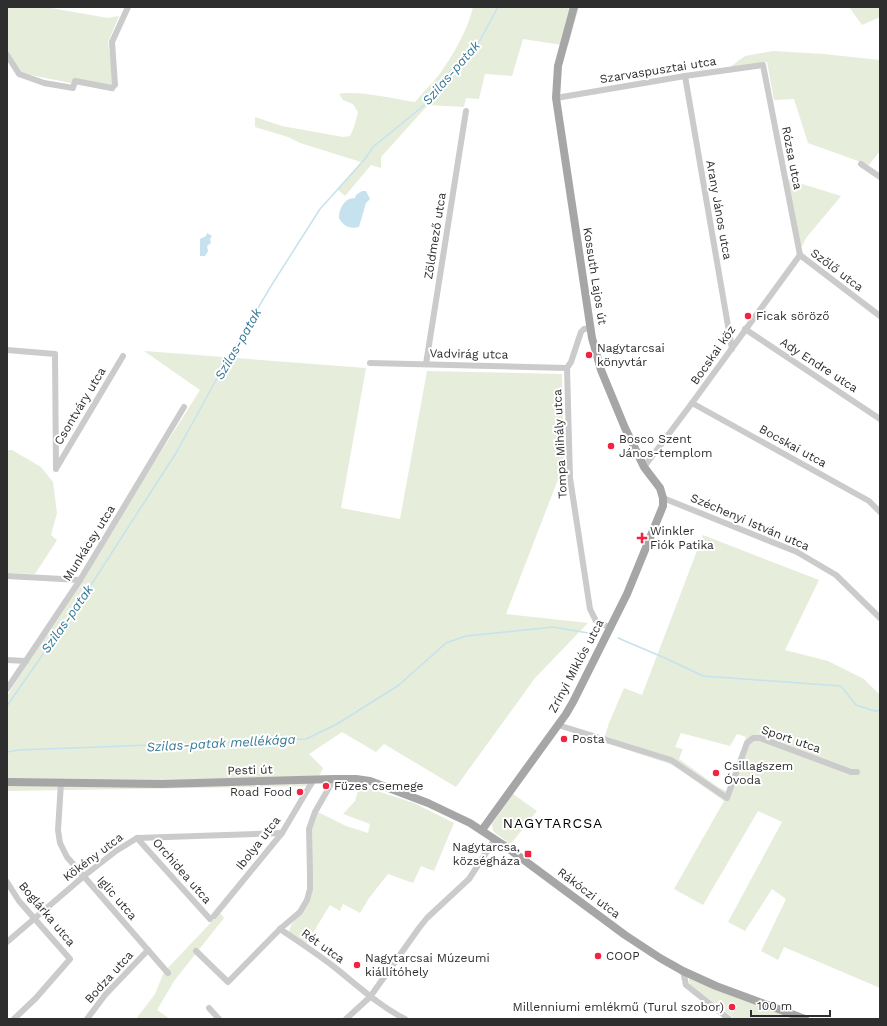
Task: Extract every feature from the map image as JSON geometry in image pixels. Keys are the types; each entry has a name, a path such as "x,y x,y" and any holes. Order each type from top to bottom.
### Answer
{"main road":[{"name":"Kossuth Lajos út","path":"574,7 558,66 556,98 591,328 601,370 625,428 644,467 660,488 663,498"},
{"name":"Zrínyi Miklós utca","path":"482,830 573,702 627,594 663,506 663,498"},
{"name":"Pesti út","path":"7,782 61,784 162,784 356,779 370,781 428,803 482,830"},
{"name":"Rákóczi utca","path":"482,830 495,838 624,934 660,958 683,971 716,986 805,1019"}],"street":[{"path":"7,55 19,74 44,83 73,88 75,81 112,88 115,85 112,42 128,7"},
{"name":"Szarvaspusztai utca","path":"556,98 685,76 763,65"},
{"name":"Rózsa utca","path":"763,65 800,255"},
{"name":"Arany János utca","path":"685,76 732,349"},
{"name":"Zöldmező utca","path":"426,364 466,111"},
{"path":"860,164 880,177"},
{"name":"Szőlő utca","path":"800,255 880,316"},
{"name":"Bocskai köz","path":"644,467 800,255"},
{"name":"Tompa Mihály utca","path":"591,328 584,329 580,332 571,362 567,368 570,478 590,609 596,621 610,630"},
{"name":"Ady Endre utca","path":"745,329 880,419"},
{"name":"Csontváry utca","path":"7,350 55,354 56,469 123,356"},
{"name":"Vadvirág utca","path":"370,363 567,368"},
{"name":"Bocskai utca","path":"692,403 869,501 880,512"},
{"name":"Munkácsy utca","path":"7,689 80,580 184,407"},
{"name":"Széchenyi István utca","path":"663,498 797,552 836,575 880,618"},
{"path":"7,576 80,580"},
{"path":"7,660 26,661"},
{"name":"Sport utca","path":"558,725 671,760 727,798 747,742 753,738 760,738 851,772 857,772"},
{"name":"Ibolya utca","path":"212,918 282,833 314,779"},
{"path":"196,951 228,982 280,929 300,912 307,900 310,889 310,829 315,812 334,779"},
{"name":"Iglic utca","path":"61,784 58,830 60,844 67,857 168,973"},
{"name":"Kökény utca","path":"7,942 84,876 116,851 138,838 282,833"},
{"name":"Orchidea utca","path":"138,838 212,918"},
{"path":"346,1019 370,997 419,928 470,879 495,838"},
{"name":"Boglárka utca","path":"7,882 19,901 35,917 70,959 36,998 14,1019"},
{"name":"Rét utca","path":"280,929 333,965 386,1009 405,1019"},
{"name":"Bodza utca","path":"87,1019 105,995 148,950"},
{"path":"683,971 686,985 729,1019"},
{"path":"209,1008 219,1019"}],"green space":[{"path":"7,7 45,7 108,18 119,16 108,42 115,92 16,72 7,59"},
{"path":"473,7 579,7 568,46 523,39 512,76 485,74 479,99 466,98 464,107 428,105 381,157 381,168 371,165 345,196 337,189 361,162 255,127 255,117 282,126 343,137 350,136 358,112 353,104 343,100 339,94 366,94 415,102 442,71 453,53 462,38"},
{"path":"849,7 880,7 880,17 862,25"},
{"path":"773,51 824,54 880,60 880,151 869,165 808,143 794,99 774,100 767,62 730,67 745,56"},
{"path":"786,179 841,196 806,238 799,252"},
{"path":"144,351 366,368 341,508 400,519 427,371 562,374 564,464 506,614 588,623 535,678 456,787 384,744 376,752 342,732 309,754 323,768 314,786 7,791 7,696 200,390"},
{"path":"7,450 12,450 41,467 53,482 57,513 51,535 57,540 35,574 7,573"},
{"path":"703,535 819,580 785,650 828,661 864,679 880,695 880,988 784,947 778,960 761,951 786,899 772,889 745,931 728,922 782,822 758,811 703,905 674,889 724,801 673,765 603,742 609,723 624,688 642,695","holes":["681,733 730,746 737,734 746,737 726,791 679,759 683,749 675,747"]},
{"path":"365,787 414,803 454,823 434,871 421,866 413,883 388,874 369,898 360,913 343,904 340,911 330,905 306,944 289,932 291,925 301,913 310,894 310,829 318,812 346,826 368,833 370,824 343,814 355,801 359,788"},
{"path":"513,794 537,811 510,844 493,831 492,824"},
{"path":"220,913 224,918 174,981 157,1010 170,1019 136,1019 155,994 164,972"},
{"path":"689,977 716,990 793,1019 735,1019 690,985"}],"water":[{"path":"362,191 366,191 370,199 366,203 359,227 348,227 339,218 341,208 345,202 351,198 355,198 356,195"},
{"path":"207,233 212,236 210,239 211,243 207,246 208,251 205,256 200,256 200,239 206,236"}],"waterway":[{"name":"Szilas-patak","path":"7,706 91,585 176,453 221,371 271,286 320,209 365,159 373,147 433,98 451,70 478,44 498,7"},
{"name":"Szilas-patak mellékága","path":"7,752 19,750 306,739 337,724 399,685 446,643 466,636 553,627 594,634"},
{"name":"Szilas-patak mellékága","path":"618,638 703,676 841,686 856,705 875,711 880,710"}],"place":[{"name":"Ficak söröző","path":"748,316"},
{"name":"Nagytarcsai könyvtár","path":"589,355"},
{"name":"Bosco Szent János-templom","path":"611,446"},
{"name":"Winkler Fiók Patika","path":"642,538"},
{"name":"Posta","path":"564,739"},
{"name":"Csillagszem Óvoda","path":"716,773"},
{"name":"Füzes csemege","path":"326,786"},
{"name":"Road Food","path":"300,792"},
{"name":"Nagytarcsa, községháza","path":"528,854"},
{"name":"COOP","path":"598,956"},
{"name":"Nagytarcsai Múzeumi kiállítóhely","path":"357,965"},
{"name":"Millenniumi emlékmű (Turul szobor)","path":"732,1007"}],"district":[{"name":"NAGYTARCSA","path":"553,823"}]}
